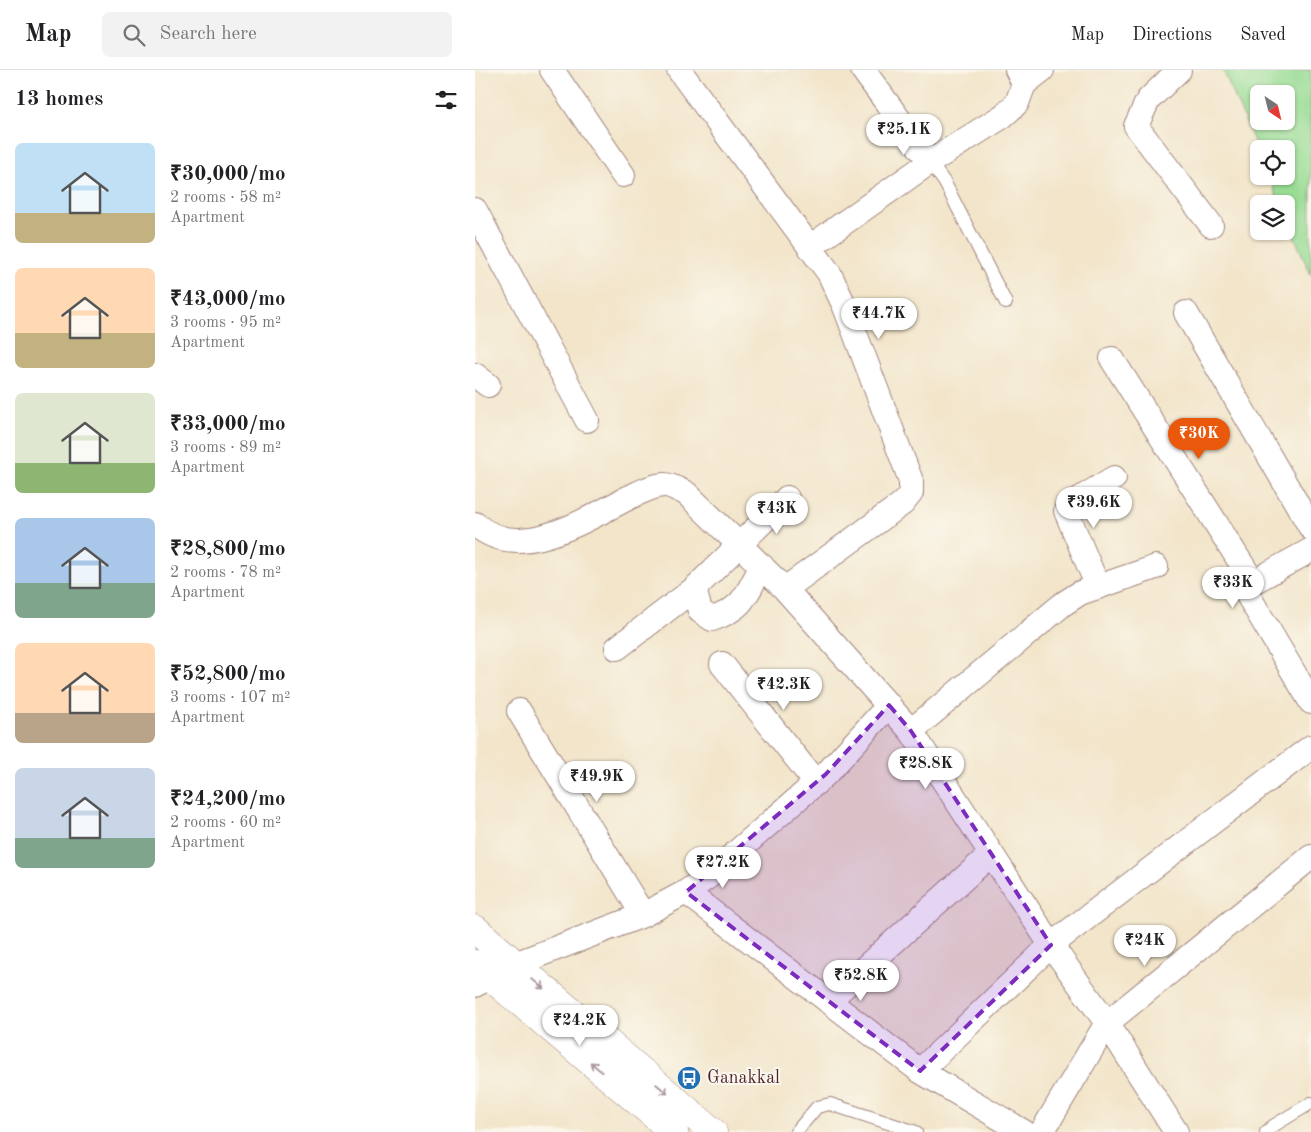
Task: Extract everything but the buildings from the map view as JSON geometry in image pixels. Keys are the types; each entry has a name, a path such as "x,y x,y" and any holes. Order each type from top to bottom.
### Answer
{"main road":[{"path":"475,928 713,1132"},
{"path":"480,976 674,1132"}],"street":[{"path":"552,70 623,175"},
{"path":"679,70 829,273 845,307 911,481 911,493 903,503 785,589"},
{"path":"863,70 929,162"},
{"path":"810,247 929,162 1003,116 1017,102 1020,77 1042,70"},
{"path":"1179,70 1148,100 1136,126 1211,225"},
{"path":"475,210 587,420"},
{"path":"1187,313 1311,528"},
{"path":"1112,359 1253,582"},
{"path":"1098,587 1065,511 1068,506 1113,478"},
{"path":"475,524 481,530 498,538 518,541 552,536 645,490 665,485 686,493 785,589 911,731 1051,945 1107,1023 1176,1132"},
{"path":"617,648 694,589 787,498"},
{"path":"1311,550 1246,586 1246,592 1311,702"},
{"path":"694,589 700,611 712,619 727,614 741,603 762,566"},
{"path":"911,731 1063,604 1081,593 1156,567"},
{"path":"721,664 816,783"},
{"path":"480,976 643,915 686,892 708,876 827,774 889,705"},
{"path":"519,711 643,915"},
{"path":"921,1071 1051,945 1311,747"},
{"path":"828,1001 991,854"},
{"path":"1041,1132 1107,1023 1311,857"},
{"path":"686,892 921,1071 1024,1132"}],"lane":[{"path":"929,162 945,183 1006,303"},
{"path":"1266,1132 1311,1103"},
{"path":"796,1132 817,1108 830,1104 916,1132"}],"highlighted area":[{"path":"889,705 911,731 1051,945 920,1071 686,892 826,774"}],"green space":[{"path":"1223,70 1311,70 1311,275 1295,238 1295,195 1276,195 1273,185 1295,185 1295,140 1253,140"}],"place":[{"name":"Ganakkal","path":"689,1078"}]}
